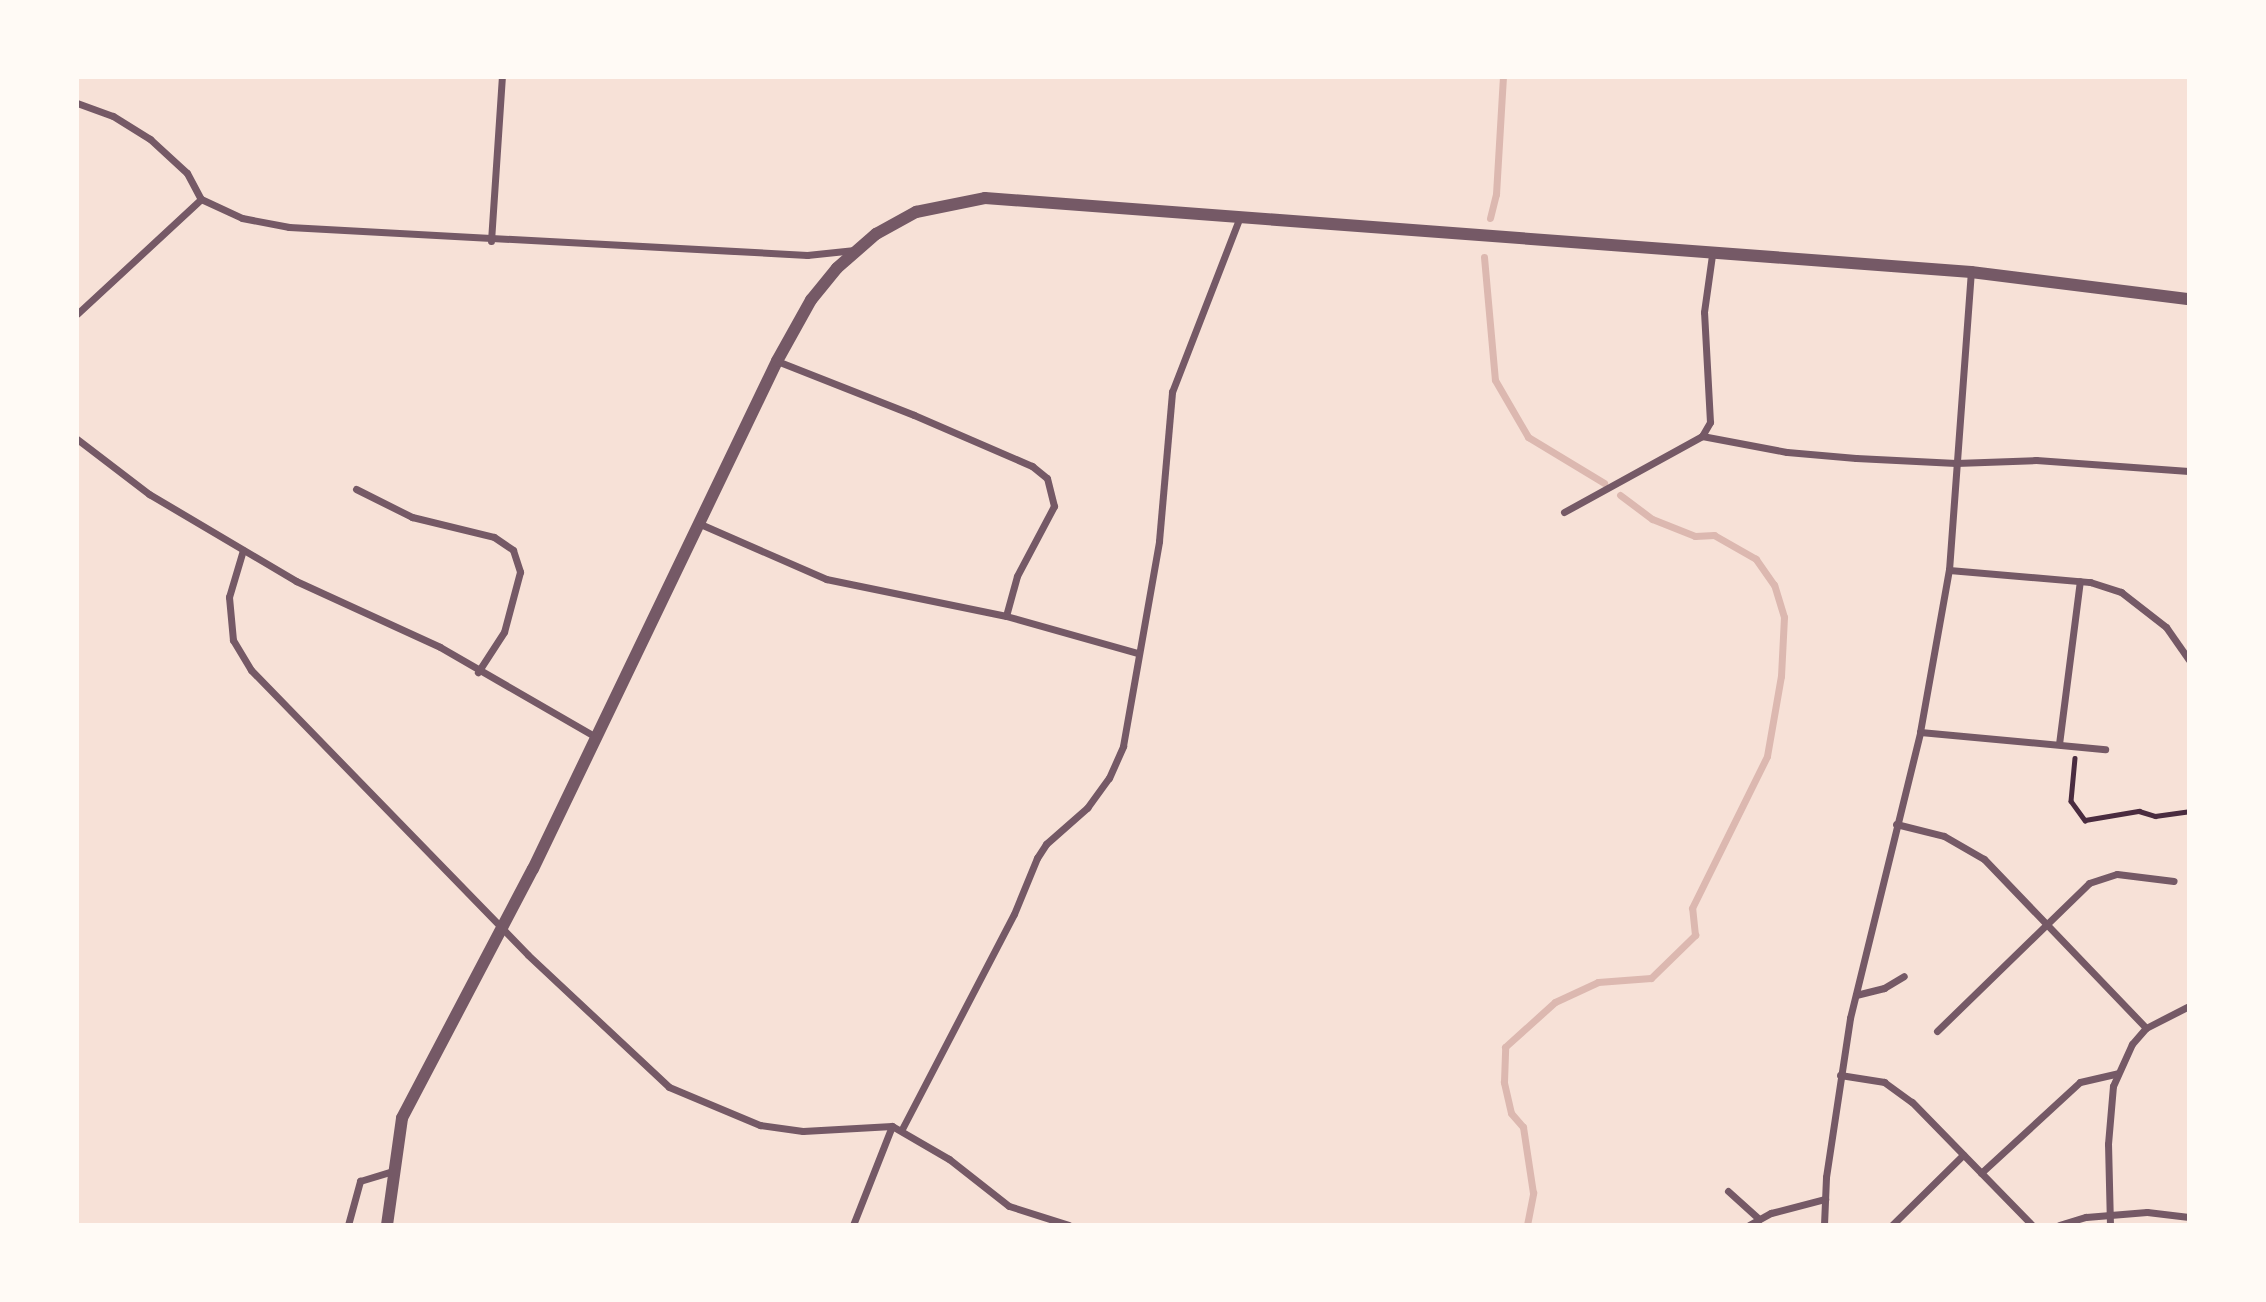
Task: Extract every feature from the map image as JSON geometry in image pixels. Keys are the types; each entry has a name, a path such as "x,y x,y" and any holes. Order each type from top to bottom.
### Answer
{"street":[{"path":"491,241 502,77"},
{"path":"77,103 113,116 150,139 187,173 201,199 242,218 289,228 491,241 807,255 855,250"},
{"path":"387,1225 391,1171 402,1118 502,928 777,361 811,300 855,250 916,212 985,198 1712,255 1971,272 2189,299"},
{"path":"77,314 201,199"},
{"path":"902,1129 1014,914 1037,859 1046,844 1087,808 1109,778 1123,746 1160,541 1172,392 1239,219"},
{"path":"1564,512 1702,436 1710,422 1704,312 1712,255"},
{"path":"1824,1225 1840,1075 1896,824 1920,733 1949,570 1971,272"},
{"path":"777,361 914,415 1031,466 1047,478 1054,506 1017,576 1006,616"},
{"path":"1702,436 1787,452 1956,463 2036,460 2189,471"},
{"path":"77,439 149,495 243,550 356,611 440,647 478,672 596,737"},
{"path":"356,489 412,517 494,537 513,550 520,572 504,632 478,672"},
{"path":"697,522 826,579 1006,616 1138,653"},
{"path":"243,550 229,597 233,640 244,662 502,928 669,1087 705,1105 760,1125 803,1131 892,1126 902,1129 949,1159 1009,1206 1069,1225"},
{"path":"1949,570 2080,581 2121,592 2146,608 2189,660"},
{"path":"2059,744 2080,581"},
{"path":"1920,733 2018,738 2105,749"},
{"path":"1896,824 1944,836 1984,859 2049,923 2146,1028"},
{"path":"1937,1031 2079,891 2101,878 2134,874 2174,881"},
{"path":"1856,995 1884,988 1904,976"},
{"path":"2109,1221 2109,1105 2118,1073 2132,1044 2146,1028 2189,1006"},
{"path":"1981,1173 2080,1082 2118,1073"},
{"path":"1840,1075 1885,1082 1912,1102 2032,1225"},
{"path":"853,1225 892,1126"},
{"path":"1892,1225 1963,1155"},
{"path":"348,1225 360,1181 391,1171"},
{"path":"1728,1191 1759,1219"},
{"path":"1749,1225 1759,1219 1825,1199"},
{"path":"2059,1225 2109,1221 2147,1212 2189,1217"}],"path":[{"path":"2076,746 2071,801 2085,820 2139,811 2155,816 2189,811"}],"waterway":[{"path":"1490,218 1496,194 1503,77"},
{"path":"1484,257 1495,380 1528,437 1604,483"},
{"path":"1527,1225 1533,1193 1523,1127 1511,1113 1504,1082 1505,1047 1555,1002 1598,982 1651,978 1695,935 1692,908 1767,756 1781,676 1784,617 1774,585 1756,559 1714,535 1695,536 1652,519 1620,495"}]}
